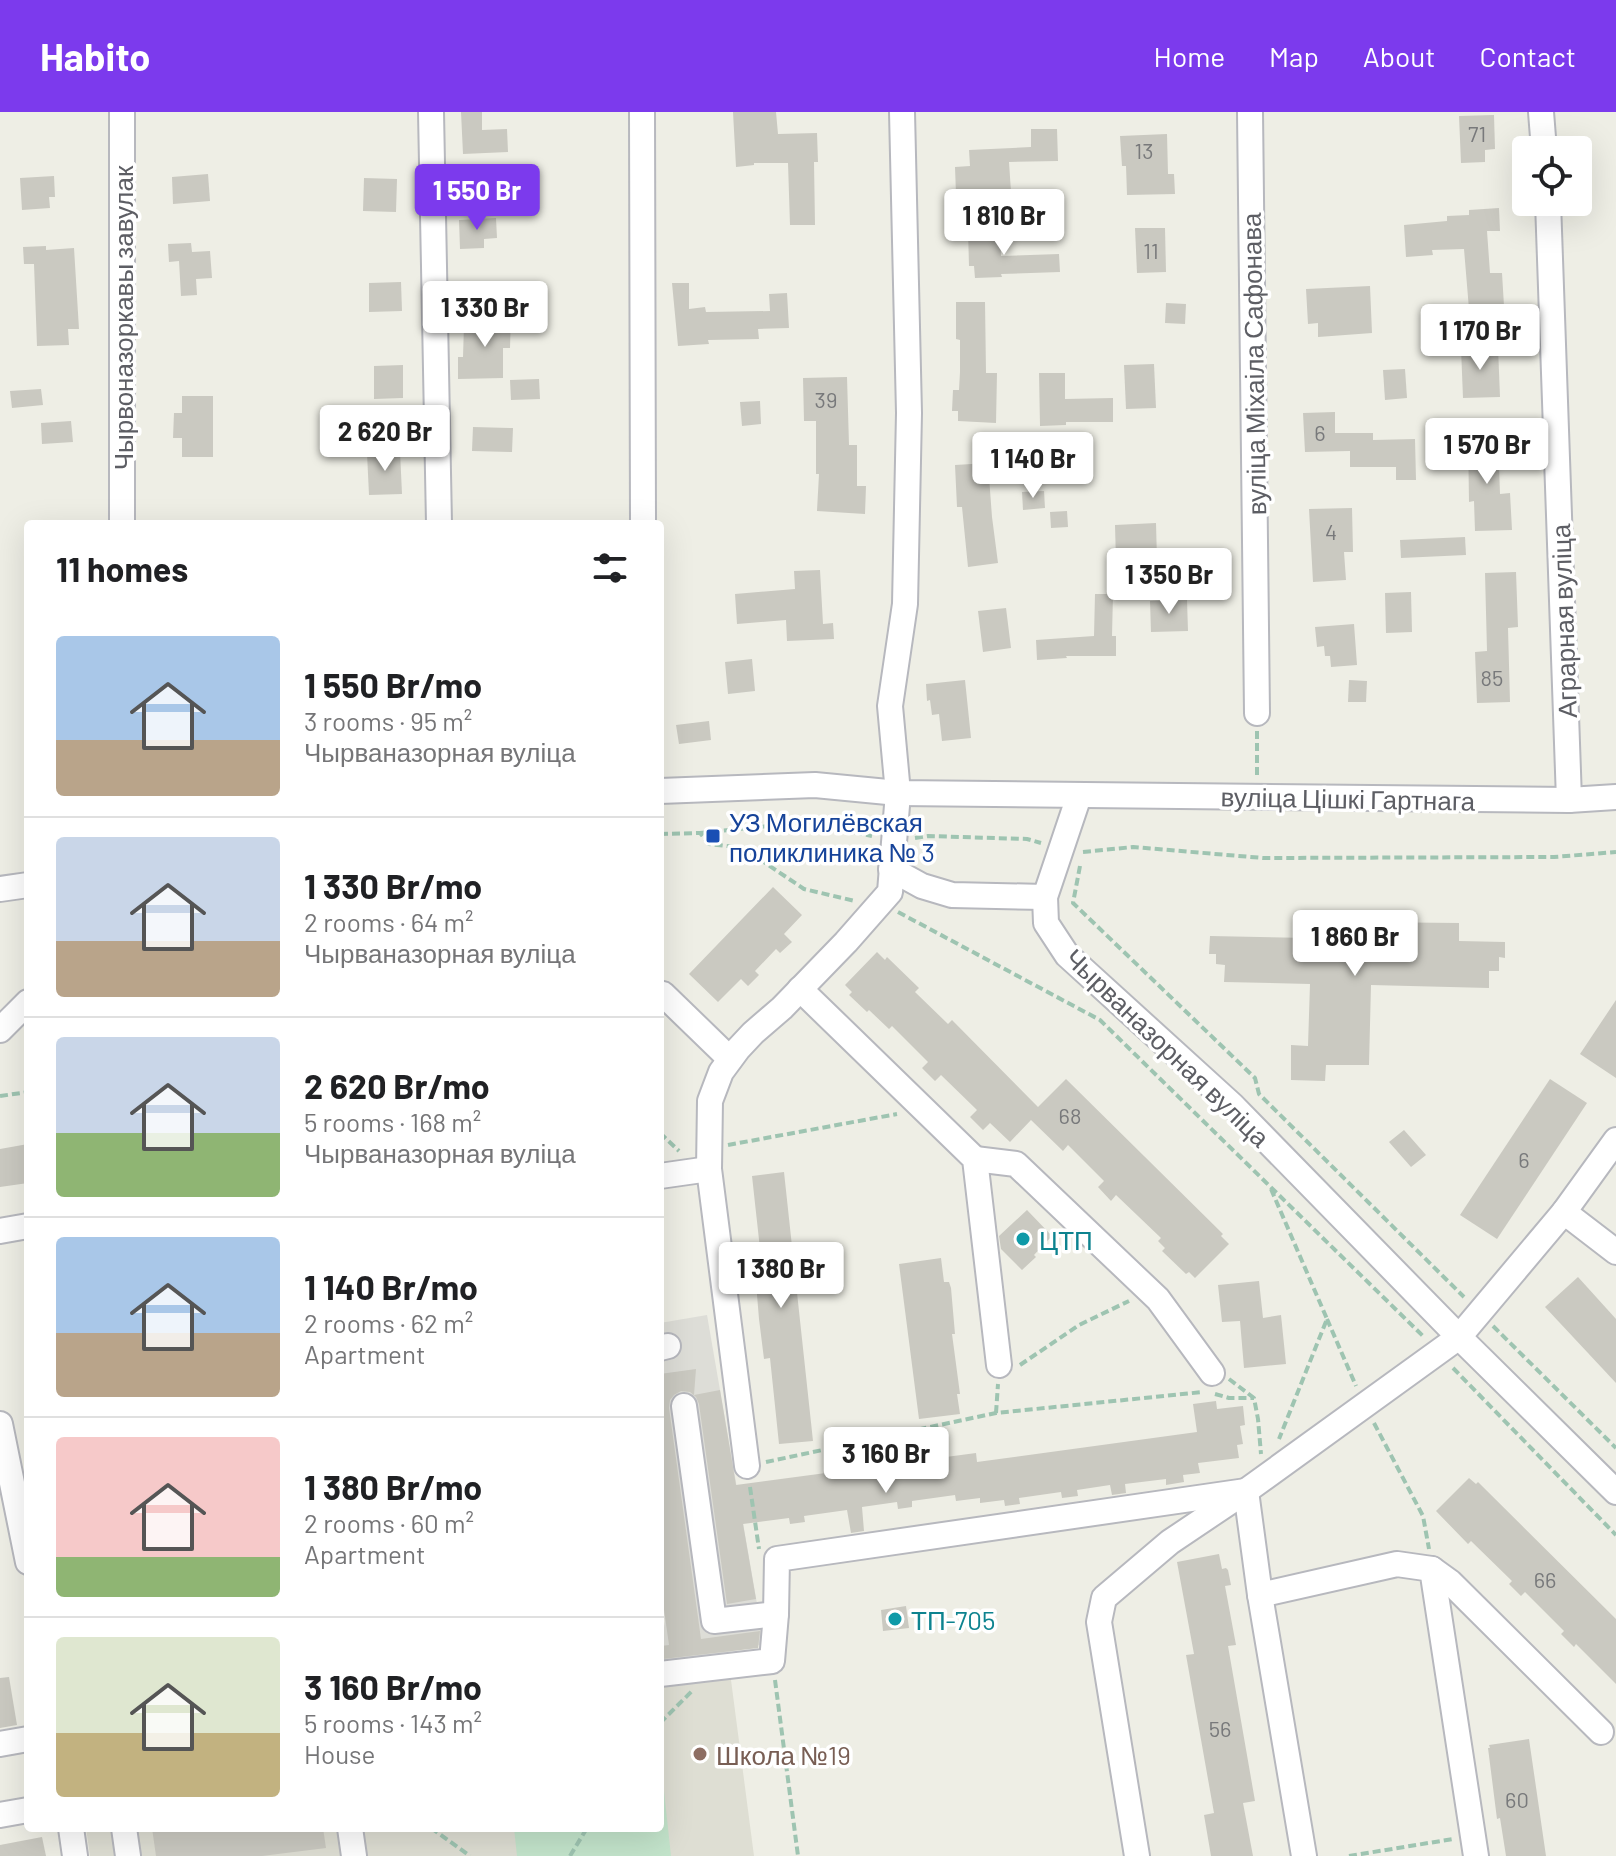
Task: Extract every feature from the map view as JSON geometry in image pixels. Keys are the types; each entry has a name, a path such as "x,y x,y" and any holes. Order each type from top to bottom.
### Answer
{"street":[{"name":"Чырвоназоркавы завулак","path":"122,112 122,520"},
{"path":"431,112 439,520"},
{"path":"642,112 643,520"},
{"path":"747,1466 709,1159 710,1101 721,1072 730,1059 890,892 898,793 890,706 905,604 909,413 902,112"},
{"name":"вуліца Міхаіла Сафонава","path":"1250,112 1257,713"},
{"path":"1541,112 1543,136"},
{"name":"Аграрная вуліца","path":"1548,216 1569,800"},
{"path":"664,786 815,785 898,793 1079,796 1045,897 952,895 922,886 891,869"},
{"name":"вуліца Цішкі Гартнага","path":"1079,796 1569,800 1616,797"},
{"path":"0,889 24,886"},
{"name":"Чырваназорная вуліца","path":"1045,897 1046,923 1067,955 1232,1105 1616,1492"},
{"path":"800,989 975,1159 1016,1164 1158,1299 1212,1373"},
{"path":"664,995 730,1059"},
{"path":"0,1030 24,1006"},
{"path":"1137,1856 1099,1622 1104,1598 1170,1542 1459,1337 1564,1212 1616,1140"},
{"path":"664,1175 709,1159"},
{"path":"975,1159 999,1372"},
{"path":"1564,1212 1616,1252"},
{"path":"0,1231 24,1227"},
{"path":"684,1406 714,1621 776,1614"},
{"path":"0,1424 11,1531 24,1555"},
{"path":"664,1674 772,1661 777,1559 1254,1485"},
{"path":"1254,1485 1260,1595 1304,1856"},
{"path":"1260,1595 1397,1564 1432,1569 1450,1582 1601,1732"},
{"path":"1432,1569 1474,1846"},
{"path":"0,1744 24,1740"},
{"path":"0,1815 24,1811"},
{"path":"72,1832 75,1856"},
{"path":"125,1832 128,1856"},
{"path":"351,1832 354,1856"}],"path":[{"path":"1257,713 1257,797"},
{"path":"664,834 700,833 709,844 743,848 804,889 898,912 1100,1020 1438,1351 1616,1535"},
{"path":"1083,852 1133,847 1263,858 1554,857 1616,852"},
{"path":"0,1096 24,1093"},
{"path":"709,1159 923,1109"},
{"path":"1269,1186 1364,1405 1423,1516 1432,1569"},
{"path":"996,1413 999,1372 1079,1325 1150,1292"},
{"path":"1254,1485 1327,1319"},
{"path":"1212,1373 1232,1380 1254,1398 1258,1419 1254,1485"},
{"path":"777,1559 761,1559 747,1466 996,1413 1208,1392 1229,1398 1254,1398"},
{"path":"772,1661 798,1856"},
{"path":"664,1719 716,1667"},
{"path":"437,1832 470,1856"},
{"path":"570,1856 585,1832"},
{"path":"1349,1856 1474,1846"}],"shaded area":[{"path":"707,1315 764,1644 664,1666 665,1621 664,1322"},
{"name":"Школа №19","path":"664,1664 732,1664 731,1680 754,1856 90,1856 87,1832 664,1832"}],"green space":[{"path":"664,1791 671,1856 517,1856 514,1832 664,1832"}],"building":[{"path":"461,112 482,112 482,130 507,129 508,152 463,154"},
{"path":"733,112 776,112 778,134 817,133 815,225 790,225 788,163 754,163 736,167"},
{"path":"1494,115 1495,149 1485,150 1485,162 1461,163 1459,116"},
{"path":"1031,129 1057,129 1058,161 1009,162 1011,192 956,194 955,167 970,166 969,150 1031,147"},
{"path":"1167,134 1168,174 1174,174 1175,194 1127,195 1126,166 1122,166 1120,136"},
{"path":"208,174 210,201 173,204 172,177"},
{"path":"54,176 55,197 49,197 50,208 22,210 20,178"},
{"path":"364,178 397,179 396,212 363,211"},
{"path":"1499,208 1500,231 1487,231 1490,273 1502,273 1504,306 1469,309 1464,249 1432,250 1433,255 1406,257 1404,225 1447,221 1447,216 1469,215 1469,210"},
{"path":"496,218 497,238 484,239 484,248 460,249 459,220"},
{"path":"1135,228 1165,228 1166,272 1137,273"},
{"path":"1000,229 1001,256 1059,254 1060,272 975,278 974,266 969,266 968,230"},
{"path":"191,243 192,252 210,251 212,278 196,279 197,295 181,296 179,261 169,262 168,244"},
{"path":"46,246 46,250 74,248 79,329 68,329 69,345 37,346 34,264 24,264 23,247"},
{"path":"401,282 402,311 369,312 369,283"},
{"path":"672,283 689,283 689,309 705,307 706,312 770,311 769,294 787,293 789,328 758,329 759,339 708,340 709,344 678,346"},
{"path":"1370,286 1372,333 1318,337 1318,323 1308,324 1306,289"},
{"path":"956,302 985,302 986,373 997,373 996,423 958,421 958,411 952,411 953,390 959,390 960,372"},
{"path":"1166,303 1186,304 1185,324 1165,323"},
{"path":"493,313 511,313 510,348 503,348 503,378 458,379 458,357 463,357 464,325 492,325"},
{"path":"1498,347 1500,397 1463,398 1461,348"},
{"path":"1154,364 1156,408 1126,409 1124,365"},
{"path":"403,365 403,398 374,399 374,366"},
{"path":"1405,369 1407,398 1385,400 1383,370"},
{"path":"1039,373 1065,373 1065,399 1113,398 1113,422 1066,422 1066,425 1040,426"},
{"path":"847,377 849,445 857,445 857,486 866,486 865,514 817,511 819,474 816,474 816,421 804,421 803,378"},
{"path":"539,379 540,399 511,400 510,380"},
{"path":"41,389 43,405 12,408 10,391"},
{"path":"182,396 213,396 213,457 182,457 182,438 173,438 174,413 182,413"},
{"path":"760,401 761,424 742,426 740,402"},
{"path":"1335,412 1335,433 1373,433 1373,440 1415,439 1416,480 1396,480 1396,467 1350,467 1350,451 1305,452 1303,413"},
{"path":"71,421 73,442 42,444 41,423"},
{"path":"473,427 513,428 512,452 472,451"},
{"path":"1498,436 1500,494 1510,493 1512,530 1475,531 1474,501 1469,502 1468,437"},
{"path":"400,451 402,494 369,495 367,453"},
{"path":"988,463 998,563 968,567 962,507 957,507 955,465"},
{"path":"1044,491 1045,508 1023,510 1022,492"},
{"path":"1352,508 1353,552 1344,552 1346,580 1313,582 1309,509"},
{"path":"1067,511 1068,527 1051,528 1050,512"},
{"path":"1156,523 1157,560 1116,561 1115,525"},
{"path":"1465,537 1466,555 1401,558 1400,540"},
{"path":"820,570 823,624 833,623 834,639 787,641 786,620 737,624 735,594 795,589 794,571"},
{"path":"1516,572 1518,627 1508,628 1510,702 1477,703 1475,652 1487,651 1485,573"},
{"path":"1411,592 1412,632 1386,633 1385,593"},
{"path":"1095,594 1113,594 1112,636 1116,636 1116,656 1066,656 1037,660 1036,640 1094,636"},
{"path":"1187,600 1188,631 1151,632 1150,601"},
{"path":"1006,608 1011,648 983,652 978,611"},
{"path":"1354,624 1357,665 1331,667 1330,656 1325,656 1324,646 1317,647 1315,627"},
{"path":"752,659 755,691 728,694 725,662"},
{"path":"965,680 971,738 942,741 939,714 932,715 926,684"},
{"path":"1349,680 1367,681 1366,702 1348,702"},
{"path":"709,721 711,740 679,744 676,725"},
{"path":"773,887 802,915 784,934 792,942 780,953 776,949 755,971 759,975 748,986 741,979 718,1002 689,974"},
{"path":"1308,921 1332,922 1331,938 1362,939 1363,922 1459,923 1459,941 1505,942 1505,958 1499,957 1499,971 1489,971 1489,988 1371,985 1369,1065 1326,1065 1325,1081 1291,1080 1291,1045 1308,1046 1310,984 1224,982 1225,965 1216,964 1216,954 1209,954 1210,936 1308,938"},
{"path":"877,952 885,960 887,957 919,988 915,992 948,1024 952,1020 1038,1107 1066,1079 1223,1234 1221,1236 1229,1244 1195,1278 1189,1272 1186,1274 1162,1251 1165,1248 1158,1241 1161,1238 1116,1195 1111,1201 1098,1187 1104,1181 1068,1145 1063,1151 1031,1120 1010,1142 990,1123 983,1130 970,1117 977,1110 941,1075 935,1081 922,1068 928,1062 892,1026 889,1029 849,995 852,992 845,985"},
{"path":"1616,1000 1616,1078 1580,1054"},
{"path":"1550,1079 1587,1103 1497,1239 1460,1215"},
{"path":"1404,1130 1426,1155 1411,1167 1389,1142"},
{"path":"24,1145 24,1184 0,1187 0,1149"},
{"path":"784,1172 813,1441 779,1444 770,1358 764,1359 759,1319 754,1258 761,1258 752,1176"},
{"name":"ЦТП","path":"1027,1210 1052,1236 1022,1270 1001,1249 999,1236"},
{"path":"941,1258 944,1282 949,1282 951,1288 960,1414 919,1419 899,1264"},
{"path":"1578,1277 1616,1319 1616,1383 1545,1307"},
{"path":"1259,1281 1263,1318 1281,1315 1286,1364 1244,1368 1240,1321 1222,1322 1218,1285"},
{"path":"696,1369 694,1395 720,1390 736,1485 976,1453 977,1462 1197,1432 1193,1404 1216,1401 1217,1409 1243,1406 1245,1425 1240,1426 1243,1444 1237,1445 1239,1458 1198,1463 1200,1473 1183,1475 1184,1482 1166,1485 1166,1479 1125,1484 1126,1493 1112,1495 1110,1485 1077,1490 1078,1496 1062,1498 1061,1492 1019,1498 1020,1504 1005,1506 1004,1500 980,1503 980,1498 956,1501 955,1495 912,1501 912,1507 898,1509 897,1502 862,1507 864,1531 851,1533 847,1510 804,1516 805,1522 790,1524 789,1518 743,1524 756,1599 727,1604 699,1404 690,1392 681,1391 670,1400 669,1408 701,1639 760,1631 758,1648 664,1659 664,1646 669,1645 664,1609 664,1373"},
{"path":"1469,1478 1476,1484 1478,1482 1616,1619 1616,1684 1576,1644 1574,1647 1561,1634 1564,1631 1525,1592 1521,1596 1509,1584 1512,1581 1471,1541 1468,1544 1436,1511"},
{"path":"1219,1554 1222,1569 1228,1570 1231,1585 1225,1586 1236,1645 1228,1646 1255,1801 1243,1803 1253,1856 1211,1856 1204,1815 1214,1813 1186,1655 1194,1654 1177,1562"},
{"name":"ТП-705","path":"906,1606 909,1628 883,1631 881,1610"},
{"path":"9,1677 17,1725 0,1728 0,1678"},
{"path":"1529,1739 1546,1856 1506,1856 1500,1818 1497,1819 1488,1748 1489,1745"},
{"path":"153,1832 324,1832 326,1848 262,1856 156,1856"},
{"path":"42,1837 46,1856 0,1856 0,1845"}],"place":[{"name":"УЗ Могилёвская поликлиника № 3","path":"713,836"},
{"name":"ЦТП","path":"1023,1239"},
{"name":"ТП-705","path":"895,1619"},
{"name":"Школа №19","path":"700,1754"}]}
